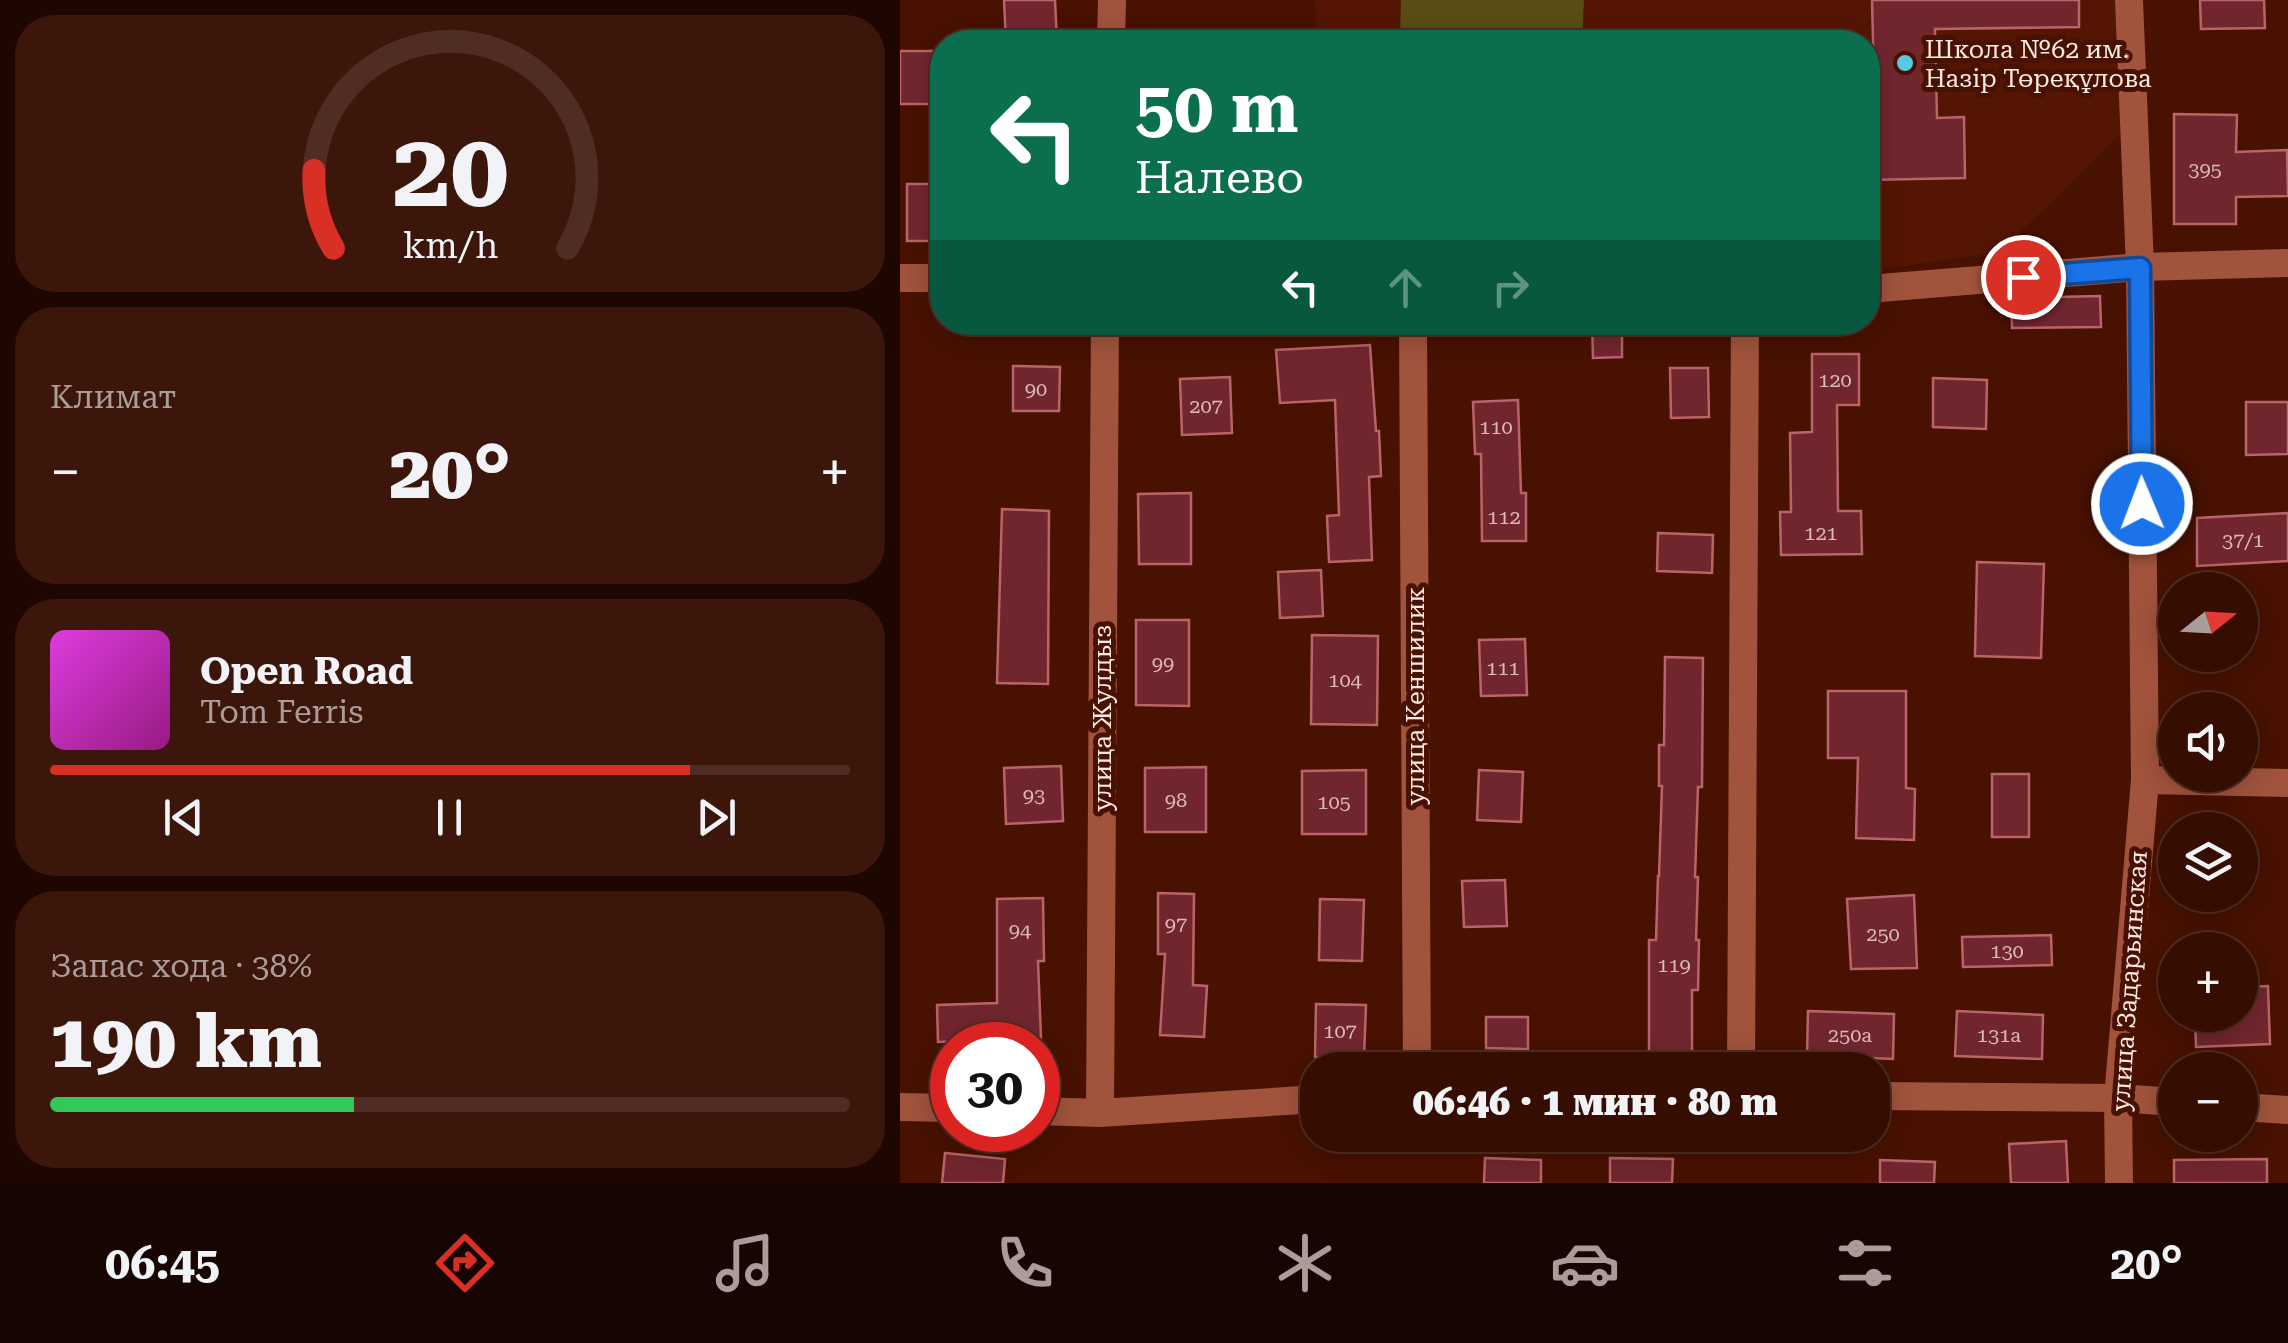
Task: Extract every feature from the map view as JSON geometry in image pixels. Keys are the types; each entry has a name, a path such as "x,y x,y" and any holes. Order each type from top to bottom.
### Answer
{"street":[{"path":"1111,30 1112,0"},
{"name":"улица Задарьинская","path":"2119,1183 2118,1098 2144,780 2140,268 2129,0"},
{"path":"1880,288 2140,268 2288,263"},
{"path":"900,278 930,278"},
{"name":"улица Жулдыз","path":"1100,1113 1105,335"},
{"name":"улица Кеншилик","path":"1413,335 1417,1052"},
{"path":"1741,1052 1745,335"},
{"path":"2144,780 2288,783"},
{"path":"1890,1096 2158,1101"},
{"path":"1060,1112 1100,1113 1300,1099"},
{"path":"900,1107 930,1108"},
{"path":"2258,1108 2288,1110"}],"shaded area":[{"path":"1315,0 2122,0 2122,133 2000,252 1880,269 1880,30 1316,30"},
{"path":"1401,0 1584,0 1583,30 1400,30"}],"building":[{"path":"1004,0 1055,0 1056,30 1005,30"},
{"name":"Школа №62 им. Назір Төреқұлова","path":"1872,0 2079,0 2079,27 1935,29 1937,118 1964,117 1965,178 1880,180 1880,30 1873,30"},
{"path":"2200,0 2264,0 2265,28 2201,29"},
{"path":"900,51 930,51 930,104 900,104"},
{"path":"2174,114 2237,115 2236,152 2287,150 2288,196 2236,197 2236,224 2174,224"},
{"path":"907,184 930,184 930,241 907,241"},
{"path":"2100,296 2101,327 2012,328 2011,298"},
{"path":"1592,335 1622,335 1622,357 1593,358"},
{"path":"1370,345 1381,476 1369,477 1372,560 1329,562 1327,516 1339,515 1335,400 1280,403 1276,350"},
{"path":"1812,354 1859,354 1859,405 1837,405 1838,511 1861,511 1862,554 1781,555 1780,512 1791,512 1790,433 1812,432"},
{"path":"1013,366 1060,367 1059,411 1013,411"},
{"path":"1670,368 1708,368 1709,417 1671,418"},
{"path":"1230,377 1232,433 1182,435 1180,379"},
{"path":"1933,378 1987,380 1986,429 1933,427"},
{"path":"1518,400 1526,541 1482,541 1481,454 1475,454 1473,402"},
{"path":"2246,402 2288,402 2288,454 2246,455"},
{"path":"1191,493 1191,564 1139,564 1138,494"},
{"path":"1002,509 1049,511 1048,684 997,683"},
{"path":"2288,513 2288,561 2197,566 2197,518"},
{"path":"1658,533 1713,535 1712,573 1657,571"},
{"path":"1977,562 2044,564 2041,658 1975,656"},
{"path":"1321,570 1323,616 1280,618 1278,572"},
{"path":"1136,620 1189,620 1189,706 1136,705"},
{"path":"1312,635 1378,636 1377,725 1311,724"},
{"path":"1525,639 1527,695 1481,696 1479,640"},
{"path":"1665,657 1703,658 1702,787 1698,787 1695,877 1698,990 1692,990 1692,1052 1649,1052 1649,940 1656,940 1662,786 1659,745 1664,745"},
{"path":"1828,691 1906,691 1906,788 1915,789 1914,840 1856,838 1858,758 1828,758"},
{"path":"1061,766 1063,821 1006,824 1004,768"},
{"path":"1206,767 1206,832 1145,832 1145,768"},
{"path":"1366,770 1366,834 1302,834 1302,771"},
{"path":"1479,770 1523,772 1521,822 1477,820"},
{"path":"1992,774 2029,774 2029,837 1992,837"},
{"path":"1505,880 1507,926 1464,927 1462,881"},
{"path":"1158,893 1194,894 1193,985 1207,986 1204,1037 1160,1035 1165,954 1158,954"},
{"path":"1914,895 1917,968 1851,969 1847,899"},
{"path":"1043,898 1044,961 1038,961 1040,1022 937,1022 937,1005 997,1003 997,899"},
{"path":"1320,899 1364,900 1362,961 1319,960"},
{"path":"2051,935 2052,965 1963,967 1962,937"},
{"path":"2258,986 2268,986 2270,1044 2196,1047 2196,1032 2258,1032"},
{"path":"1316,1004 1366,1005 1364,1052 1315,1052"},
{"path":"1808,1011 1894,1014 1893,1059 1890,1052 1807,1052"},
{"path":"1957,1011 2043,1015 2042,1059 1955,1056"},
{"path":"1486,1017 1528,1017 1528,1049 1486,1048"},
{"path":"2066,1141 2068,1183 2011,1183 2009,1144"},
{"path":"945,1153 1005,1159 1003,1183 942,1183"},
{"path":"1485,1158 1541,1160 1541,1183 1484,1183"},
{"path":"1610,1158 1673,1159 1672,1183 1610,1183"},
{"path":"2267,1159 2267,1183 2174,1183 2174,1160"},
{"path":"1880,1160 1935,1162 1934,1183 1880,1183"}],"place":[{"name":"Школа №62 им. Назір Төреқұлова","path":"1905,63"}],"route":[{"path":"2023,277 2140,268 2142,504"}]}
